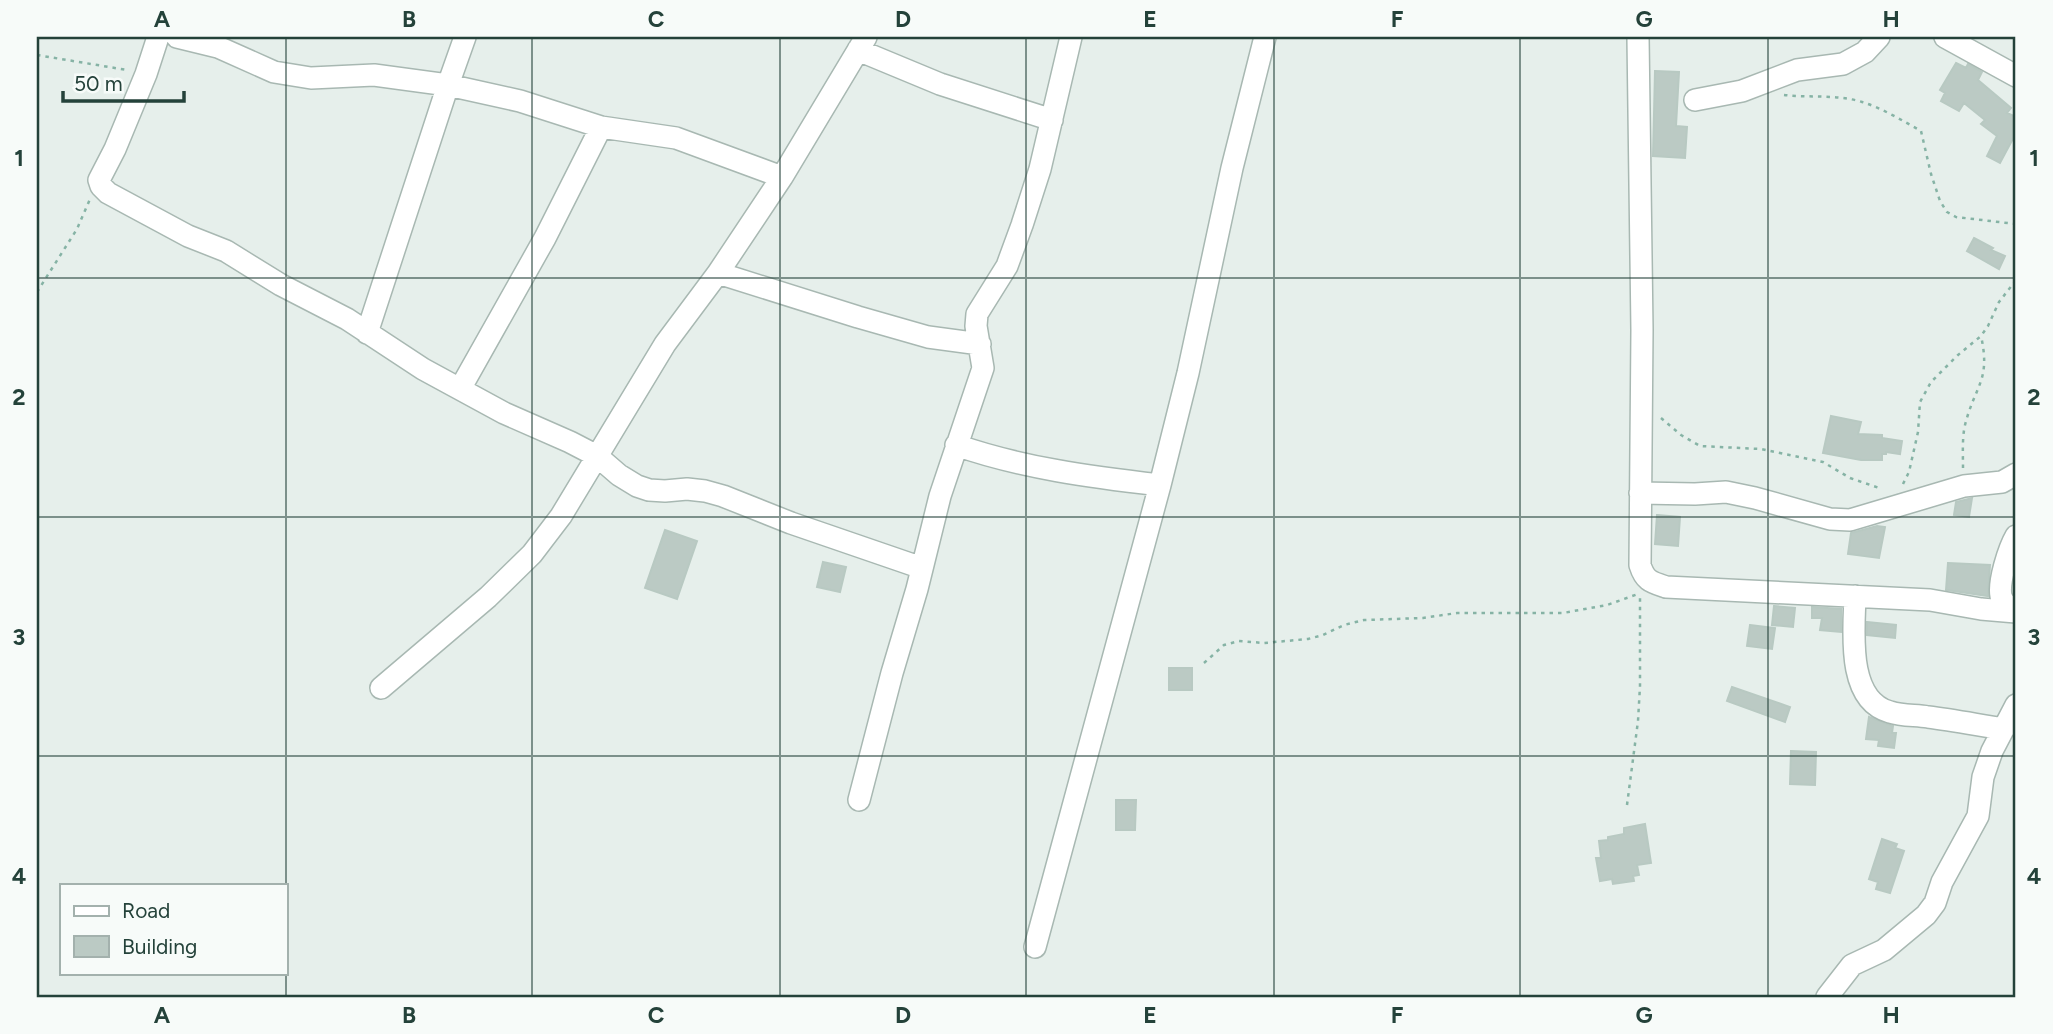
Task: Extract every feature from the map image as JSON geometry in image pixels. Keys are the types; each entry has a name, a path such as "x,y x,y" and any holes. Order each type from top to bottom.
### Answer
{"street":[{"path":"158,37 146,74 99,180 108,193 188,236 226,251 281,285 347,320 423,369 504,413 597,456 637,486 649,490 687,489 714,494 922,568"},
{"path":"177,37 218,47 274,72 311,78 374,75 448,85 520,101 601,127 676,138 782,177"},
{"path":"367,332 465,37"},
{"path":"859,800 940,496 983,368 976,314 1007,266 1040,169 1071,37"},
{"path":"1035,947 1160,485 1188,373 1232,168 1265,37"},
{"path":"1638,37 1642,330 1640,565 1643,575 1651,582 1666,587 1930,600 2016,612"},
{"path":"1695,100 1742,91 1797,70 1843,64 1866,51 1879,37"},
{"path":"1945,37 2016,76"},
{"path":"381,688 488,597 532,554 561,516 665,344 718,273 782,177 862,43 940,84 1052,120"},
{"path":"460,389 545,239 601,127"},
{"path":"718,273 928,337 980,344"},
{"path":"956,445 1016,463 1160,485"},
{"path":"1640,493 1726,492 1830,519 1850,520 1865,517 1897,500 1964,486 2002,482 2016,474"},
{"path":"2016,536 2000,593 2006,605 2016,612"},
{"path":"1856,596 1853,633 1855,666 1869,698 1880,708 1891,713 2004,729"},
{"path":"1827,997 1852,965 1884,950 1926,915 1935,903 1942,882 1978,816 1983,777 1992,751 2016,705"}],"path":[{"path":"37,55 146,74"},
{"path":"1781,95 1825,96 1861,101 1906,122 1921,131 1931,174 1940,201 1947,212 1956,217 2016,224"},
{"path":"37,292 77,229 99,180"},
{"path":"1640,402 1681,435 1700,446 1760,449 1823,462 1897,500 1909,472 1918,432 1920,402 1931,382 1981,336 1999,302 2016,281"},
{"path":"1964,486 1965,425 1985,368 1981,336"},
{"path":"1204,663 1224,645 1239,641 1264,643 1308,639 1364,620 1423,618 1470,612 1563,613 1607,605 1641,593 1640,698 1627,806"}],"building":[{"path":"1956,63 1966,68 1968,64 1982,72 1978,80 2011,108 2007,113 2016,117 2016,133 2000,163 1987,156 1997,136 1981,124 1985,120 1964,103 1959,111 1941,101 1945,93 1940,90"},
{"path":"1655,71 1679,72 1676,126 1687,127 1685,158 1653,156"},
{"path":"1974,238 2005,256 1999,269 1967,251"},
{"path":"1831,416 1861,422 1858,434 1882,435 1882,438 1902,441 1900,454 1886,452 1882,454 1882,460 1861,460 1823,453"},
{"path":"1972,498 1969,517 1954,515 1956,502"},
{"path":"1657,515 1680,517 1678,546 1655,544"},
{"path":"1877,526 1885,527 1879,558 1848,554 1851,533"},
{"path":"665,530 697,541 677,599 645,588"},
{"path":"823,562 846,567 840,592 817,587"},
{"path":"1948,563 1990,565 1988,596 1946,590"},
{"path":"1774,606 1795,608 1793,627 1772,625"},
{"path":"1812,607 1841,609 1841,632 1820,630 1822,618 1812,618"},
{"path":"1867,622 1896,625 1895,638 1867,635"},
{"path":"1750,625 1775,628 1772,649 1747,646"},
{"path":"1169,668 1192,668 1192,690 1169,690"},
{"path":"1732,687 1790,707 1785,722 1727,701"},
{"path":"1869,717 1893,726 1892,733 1896,733 1894,748 1878,746 1879,740 1866,739"},
{"path":"1791,751 1816,752 1815,785 1790,784"},
{"path":"1116,800 1136,800 1135,830 1116,830"},
{"path":"1645,824 1651,863 1637,865 1639,875 1633,876 1634,881 1613,884 1612,879 1600,881 1596,858 1601,858 1599,841 1624,834 1624,828"},
{"path":"1882,839 1897,844 1895,848 1904,851 1890,893 1876,889 1878,882 1869,879"}]}
